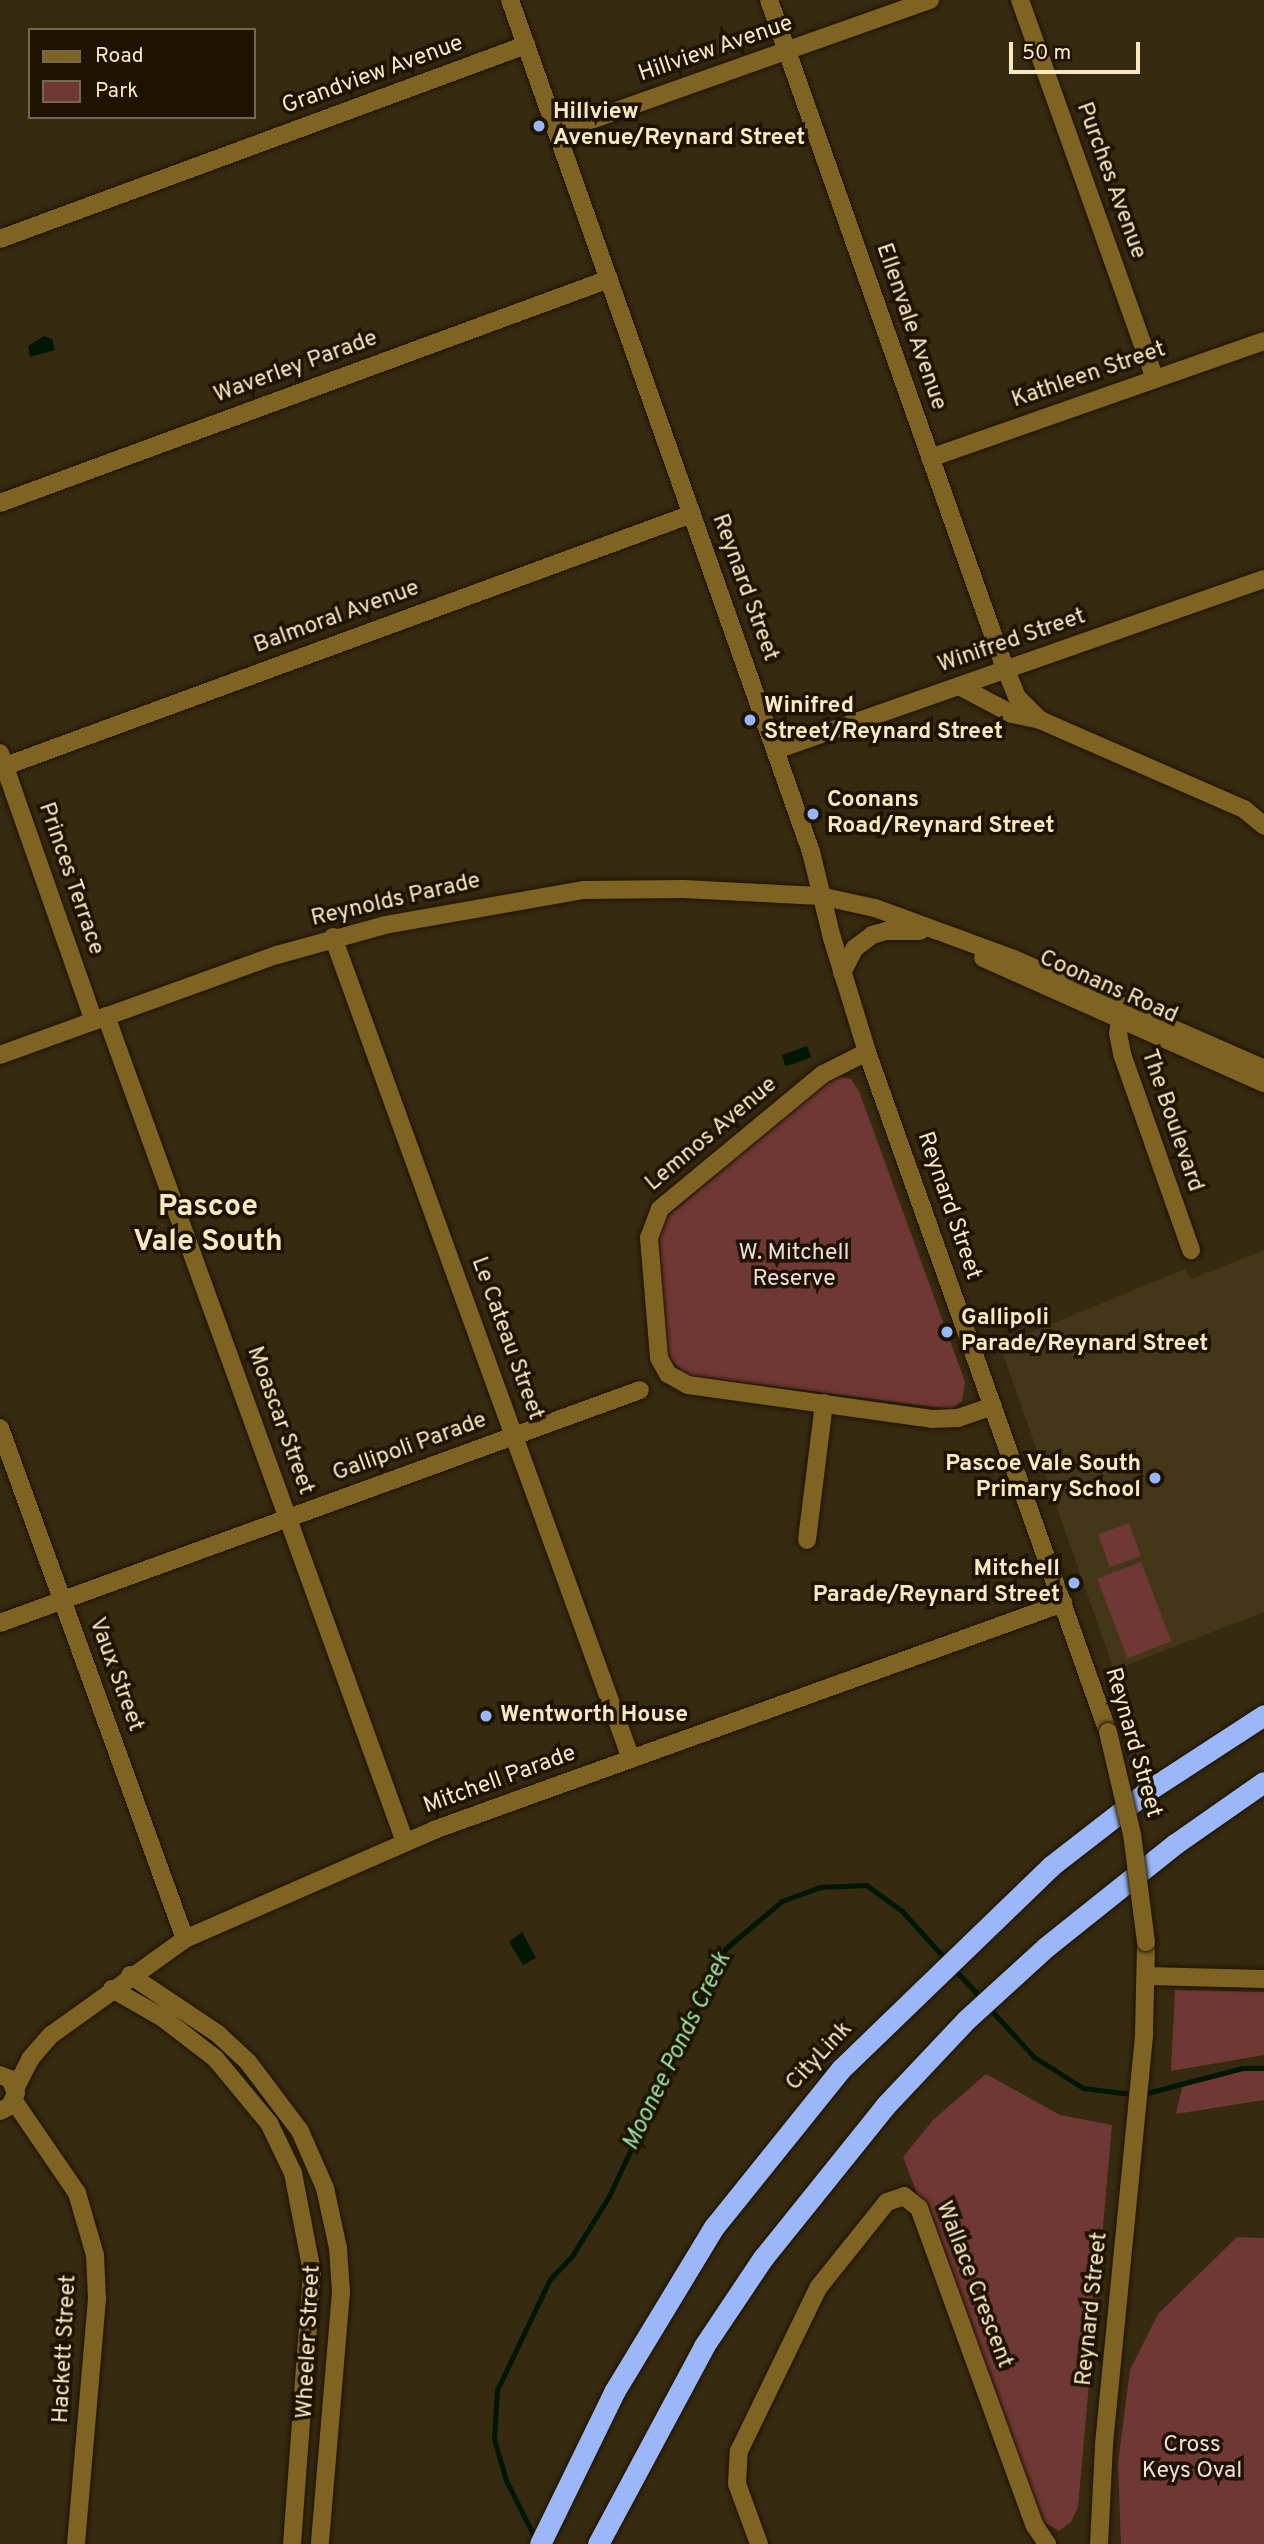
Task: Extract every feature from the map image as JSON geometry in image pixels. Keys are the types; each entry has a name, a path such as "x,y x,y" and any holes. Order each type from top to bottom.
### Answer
{"highway":[{"name":"CityLink","path":"540,2544 614,2392 714,2227 841,2070 1051,1866 1149,1790 1264,1715"},
{"path":"598,2543 654,2433 763,2258 885,2106 966,2020 1095,1905 1264,1782"}],"street":[{"name":"Reynard Street","path":"510,0 814,859 820,896 867,1052 1108,1732 1132,1834 1146,1942 1144,2033 1104,2444 1100,2544"},
{"name":"Ellenvale Avenue","path":"769,0 1006,670 1017,697 1040,720"},
{"name":"Hillview Avenue","path":"557,132 930,0"},
{"name":"Purches Avenue","path":"1020,0 1155,379"},
{"name":"Grandview Avenue","path":"0,239 526,45"},
{"name":"Waverley Parade","path":"0,503 608,279"},
{"name":"Kathleen Street","path":"930,458 1264,341"},
{"name":"Balmoral Avenue","path":"2,763 692,514"},
{"name":"Winifred Street","path":"776,750 1264,579"},
{"path":"959,686 1012,714 1040,720 1263,820"},
{"name":"Princes Terrace","path":"2,763 100,1018"},
{"name":"Reynolds Parade","path":"0,1055 333,937 451,911 583,890 734,890 820,896"},
{"name":"Coonans Road","path":"820,896 875,908 936,932 1009,971 1264,1069"},
{"path":"842,973 855,948 872,935 886,931 936,932"},
{"name":"Le Cateau Street","path":"333,937 631,1759"},
{"name":"Coonans Road","path":"1120,1013 1264,1083"},
{"name":"The Boulevard","path":"1120,1013 1122,1054 1191,1250"},
{"name":"Moascar Street","path":"100,1018 289,1518 405,1842"},
{"name":"Lemnos Avenue","path":"824,1404 688,1385 668,1374 657,1349 649,1238 654,1218 668,1201 823,1074 867,1052"},
{"name":"Gallipoli Parade","path":"0,1623 640,1390"},
{"path":"807,1540 824,1404 946,1419 993,1406"},
{"name":"Vaux Street","path":"0,1428 185,1939"},
{"name":"Mitchell Parade","path":"7,2103 30,2059 51,2035 130,1975 185,1939 405,1842 1063,1603"},
{"name":"Wheeler Street","path":"130,1975 218,2034 248,2062 300,2131 325,2188 338,2248 341,2292 320,2544"},
{"path":"1146,1976 1264,1979"},
{"name":"Wheeler Street","path":"112,1989 163,2018 215,2057 269,2123 293,2173 312,2272 292,2544"},
{"name":"Mitchell Parade","path":"0,2074 30,2059"},
{"name":"Hackett Street","path":"0,2074 7,2103 77,2193 95,2255 97,2300 76,2544"},
{"name":"Wallace Crescent","path":"759,2544 737,2484 739,2451 818,2288 887,2202 904,2196 919,2208 1046,2544"}],"shaded area":[{"path":"44,336 52,339 55,350 30,357 28,346"},
{"path":"807,1046 811,1057 786,1067 782,1055"},
{"name":"Pascoe Vale South Primary School","path":"1264,1250 1264,1612 1114,1670 1000,1345 1185,1269 1191,1279"},
{"path":"522,1932 536,1958 523,1965 509,1942"}],"green space":[{"name":"W. Mitchell Reserve","path":"839,1077 851,1079 859,1091 965,1382 962,1401 951,1409 685,1375 667,1355 658,1241 663,1220 827,1082"},
{"path":"1129,1523 1141,1556 1110,1567 1098,1534"},
{"path":"1141,1562 1171,1641 1128,1658 1097,1579"},
{"path":"1175,1990 1264,1992 1264,2055 1171,2071"},
{"path":"1243,2068 1264,2068 1264,2100 1176,2114 1183,2084"},
{"path":"986,2074 1060,2115 1112,2125 1078,2507 1071,2522 1059,2531 1042,2521 903,2157 933,2120"},
{"name":"Cross Keys Oval","path":"1237,2237 1264,2238 1264,2544 1121,2544 1118,2463 1130,2370 1158,2314"}],"waterway":[{"name":"Moonee Ponds Creek","path":"535,2538 506,2480 494,2439 497,2390 550,2279 572,2256 609,2196 725,1949 782,1901 820,1887 866,1885 902,1911 947,1961"},
{"name":"Moonee Ponds Creek","path":"954,1969 983,2000"},
{"name":"Moonee Ponds Creek","path":"989,2008 1034,2057 1083,2088 1139,2095 1243,2068 1264,2068"}],"place":[{"name":"Hillview Avenue/Reynard Street","path":"539,126"},
{"name":"Winifred Street/Reynard Street","path":"750,720"},
{"name":"Coonans Road/Reynard Street","path":"813,814"},
{"name":"Gallipoli Parade/Reynard Street","path":"947,1332"},
{"name":"Pascoe Vale South Primary School","path":"1155,1478"},
{"name":"Mitchell Parade/Reynard Street","path":"1074,1583"},
{"name":"Wentworth House","path":"486,1716"}],"district":[{"name":"Pascoe Vale South","path":"208,1225"}]}
